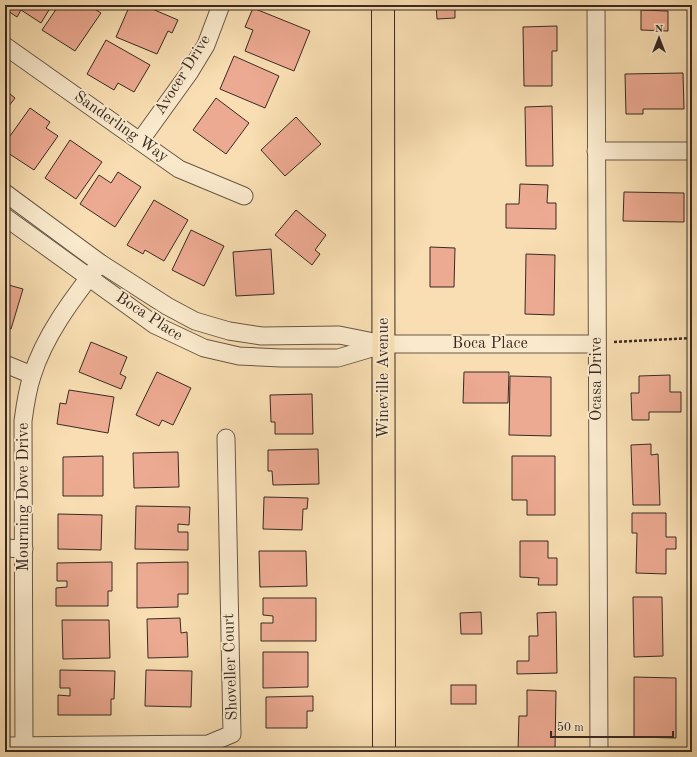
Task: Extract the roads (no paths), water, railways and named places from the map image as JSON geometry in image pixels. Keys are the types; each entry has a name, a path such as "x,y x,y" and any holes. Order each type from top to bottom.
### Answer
{"main road":[{"name":"Wineville Avenue","path":"383,5 384,752"}],"street":[{"name":"Avocer Drive","path":"140,141 189,73 206,45 221,5"},
{"name":"Ocasa Drive","path":"596,5 599,752"},
{"name":"Sanderling Way","path":"5,46 179,169 244,196"},
{"path":"596,151 692,151"},
{"name":"Boca Place","path":"5,193 100,263 166,306 195,320 229,331 262,336 339,335 384,344 597,344"},
{"name":"Boca Place","path":"5,217 155,325 204,348 239,356 338,358 384,344"},
{"name":"Mourning Dove Drive","path":"24,749 24,421 32,375 50,336 100,263"},
{"path":"5,364 32,375"},
{"name":"Shoveller Court","path":"24,749 208,744 232,734 226,438"},
{"path":"5,548 24,549"},
{"path":"5,746 24,749"}]}
